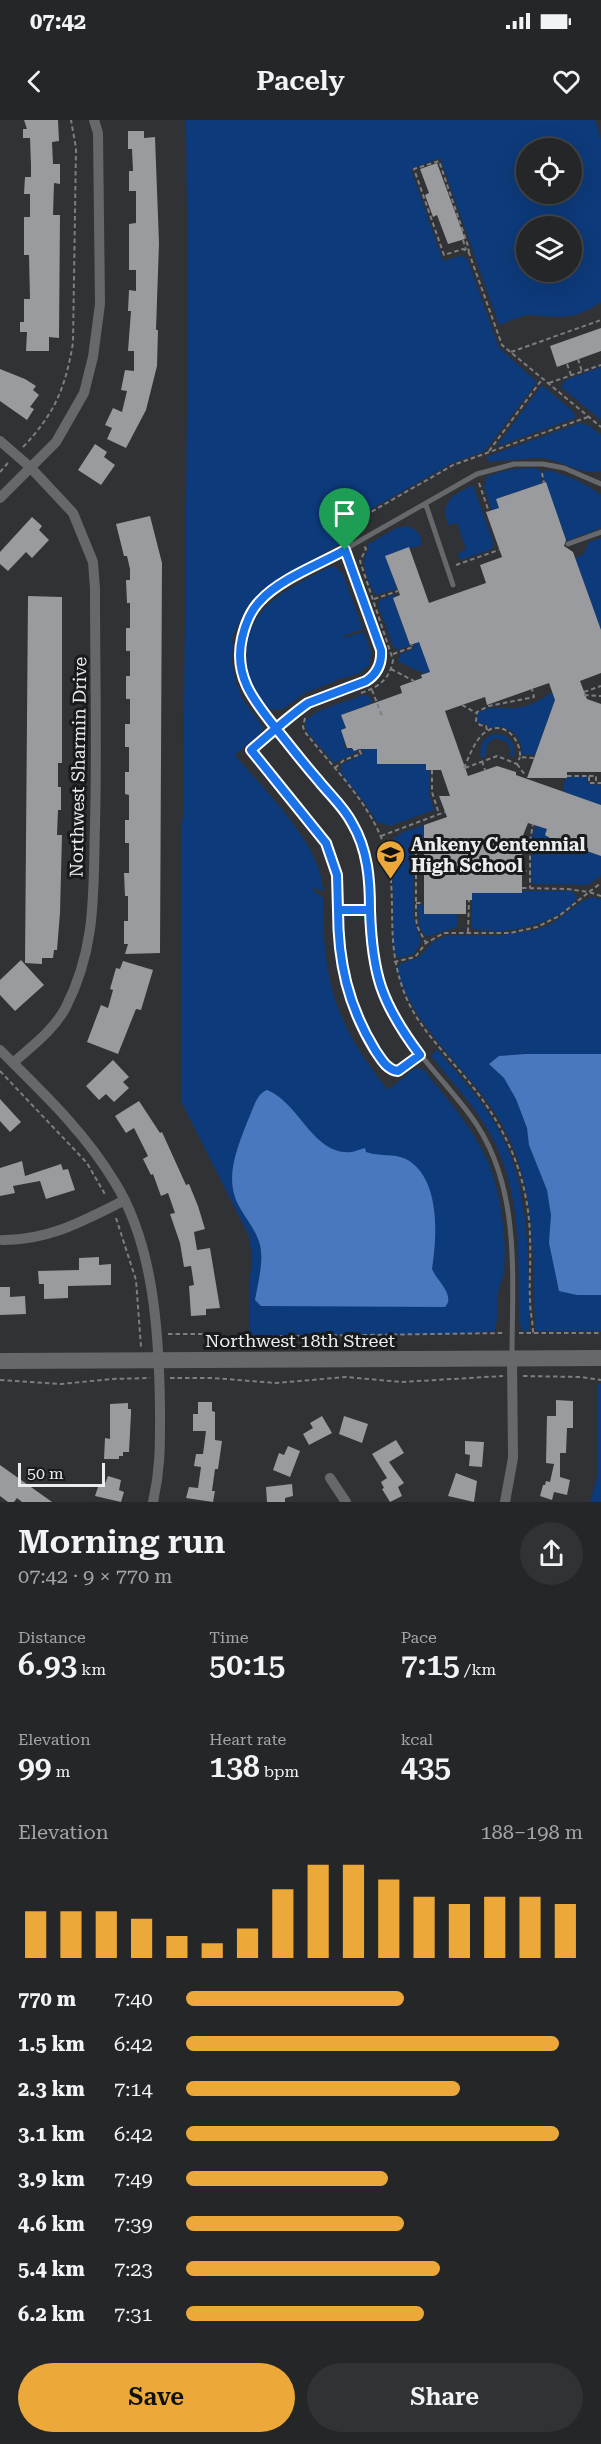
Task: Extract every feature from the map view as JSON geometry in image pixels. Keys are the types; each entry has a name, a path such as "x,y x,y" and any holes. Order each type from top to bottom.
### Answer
{"main road":[{"name":"Northwest 18th Street","path":"0,1361 601,1358"}],"street":[{"path":"0,498 56,442 84,393 93,357 100,304 98,133 94,120"},
{"name":"Northwest Sharmin Drive","path":"0,441 30,467 73,513 93,562 95,589 95,797 92,925 88,951 64,1010 49,1031 12,1063"},
{"path":"0,1050 75,1127 104,1166 125,1200 140,1242 157,1334 161,1453 153,1502"},
{"path":"2,1240 20,1241 66,1229 125,1200"},
{"path":"505,1502 513,1458 512,1358"},
{"path":"330,1478 346,1502"}],"lane":[{"path":"512,1358 509,1214 492,1150 471,1117 420,1055 394,1017 378,982 372,956 367,861 353,824 256,704 242,677 240,654 244,630 253,610 268,593 477,474 514,464 543,464 564,468 601,484"},
{"path":"426,505 453,585"},
{"path":"568,544 601,532"},
{"path":"345,550 381,650 379,667 370,679 308,703 251,750 326,843 337,875 340,962 351,1001 365,1033 387,1066 394,1071 402,1070 420,1055"},
{"path":"338,910 370,910"}],"path":[{"path":"0,472 36,433 56,406 68,373 73,343 76,148 71,120"},
{"path":"439,161 468,246 467,251 459,249 444,255 414,169 439,161"},
{"path":"463,240 502,345 601,427"},
{"path":"511,352 601,320"},
{"path":"578,359 582,372"},
{"path":"567,364 571,375"},
{"path":"549,383 601,365"},
{"path":"489,452 543,378"},
{"path":"356,535 350,524 453,465 588,417"},
{"path":"477,474 489,512"},
{"path":"351,697 381,684 391,669 393,654 360,561 366,549 364,546"},
{"path":"447,568 500,550"},
{"path":"374,599 398,591"},
{"path":"393,654 413,647 412,645"},
{"path":"391,669 414,681"},
{"path":"601,686 584,694 601,696"},
{"path":"372,689 382,716"},
{"path":"477,713 489,706 534,697 532,689"},
{"path":"462,705 477,713"},
{"path":"477,713 476,721 486,726 488,731"},
{"path":"307,715 303,722 304,730 359,800 381,836 390,869 394,962 412,1010 482,1099 506,1136 514,1155 524,1184 529,1212 530,1304 533,1333"},
{"path":"517,764 520,757 519,744 512,734 501,729 488,731 477,741 464,768 497,756 517,764 525,775"},
{"path":"335,768 344,760 361,754 359,749"},
{"path":"520,757 534,758"},
{"path":"482,761 485,770"},
{"path":"432,770 432,792 439,814"},
{"path":"567,776 596,776 596,783"},
{"path":"589,776 589,783 601,783"},
{"path":"381,836 445,812"},
{"path":"530,888 530,841 533,824"},
{"path":"522,841 530,841"},
{"path":"424,844 416,845 416,903 417,926 426,943"},
{"path":"416,857 424,857"},
{"path":"522,871 530,871"},
{"path":"394,962 415,957 426,943 444,933 510,933 537,927 559,916 601,883"},
{"path":"522,888 567,889 601,896"},
{"path":"468,932 469,900"},
{"path":"416,903 423,903"},
{"path":"157,1334 202,1334 229,1337 601,1333"},
{"path":"0,1380 61,1384 111,1379 213,1378 276,1383 346,1377 402,1382 512,1376 581,1377 601,1380"}],"shaded area":[{"path":"186,120 595,120 601,139 601,302 575,315 559,317 526,315 499,325 440,158 411,169 443,261 460,256 467,258 499,348 537,382 485,451 452,463 345,524 351,535 350,538 262,590 247,607 231,640 233,641 232,663 236,682 242,698 263,727 262,732 235,755 289,818 302,836 320,872 323,890 314,888 313,890 323,898 326,954 330,978 344,1022 355,1044 388,1090 415,1068 423,1069 469,1128 491,1168 489,1172 492,1171 498,1196 505,1246 504,1272 498,1291 495,1331 455,1334 250,1335 252,1258 249,1236 182,1103 181,834 188,308"},
{"path":"601,367 601,420 561,387 565,380"},
{"path":"542,385 574,412 575,418 496,447"},
{"path":"580,423 590,426 601,435 601,471 587,472 542,458 487,461 488,456"},
{"path":"512,469 541,470 542,483 496,499 499,508 492,511 484,487 487,476"},
{"path":"547,470 588,486 601,495 601,528 567,541 544,479 544,472"},
{"path":"473,485 494,544 490,550 460,560 458,554 466,549 457,523 448,525 447,504 455,495"},
{"path":"407,526 418,533 421,545 386,556 397,589 376,595 365,572 364,559 369,549 367,545 396,528"},
{"path":"601,538 601,630 575,558 583,555 589,542"},
{"path":"329,567 336,567 343,574 363,629 343,636 343,638 364,632 371,652 370,664 360,673 338,678 338,680 305,693 283,709 271,710 258,696 248,672 247,646 251,629 259,615 270,603 297,584"},
{"path":"395,594 396,597 393,598 410,646 398,650 393,646 378,605 380,600"},
{"path":"419,642 430,672 424,674 423,671 420,672 398,661 400,654 414,649 414,644"},
{"path":"552,692 555,700 535,755 522,754 520,741 508,729 489,728 487,724 481,724 478,721 478,713 483,711 492,708 522,707"},
{"path":"364,695 370,697 372,703 341,715 346,728 343,744 345,748 357,750 357,752 334,763 307,732 305,722 323,709"},
{"path":"494,734 503,735 513,743 514,757 510,756 511,750 507,742 495,738 487,744 486,756 481,758 482,743"},
{"path":"362,749 377,749 377,764 426,764 430,770 429,794 434,810 390,826 377,822 340,772 342,764 363,754"},
{"path":"567,777 587,777 588,784 601,785 601,805 564,792 564,782"},
{"path":"424,825 424,843 414,843 414,919 421,942 414,954 400,958 395,955 392,874 388,850 391,842 397,836"},
{"path":"536,825 547,829 550,838 601,856 601,876 588,885 533,884 531,880 532,837"},
{"path":"522,891 572,891 577,897 559,914 529,926 498,931 472,928 472,893 521,893"},
{"path":"592,897 601,899 601,1331 535,1331 530,1215 518,1160 507,1133 491,1107 437,1041 413,1007 397,968 400,964 419,957 434,941 449,935 501,935 536,930 553,923 581,902"},
{"path":"418,905 423,905 424,914 457,914 457,927 426,937 419,927"},
{"path":"437,1049 476,1095 496,1125 508,1149 522,1199 526,1225 530,1331 522,1331 519,1319 516,1226 509,1181 502,1159 479,1115 431,1056"},
{"path":"601,1054 601,1295 577,1295 559,1291 549,1243 551,1215 547,1190 529,1145 527,1128 516,1099 504,1078 489,1064 499,1056"},
{"path":"267,1090 289,1106 327,1146 339,1151 352,1152 365,1148 366,1152 406,1159 417,1168 426,1180 431,1193 435,1225 432,1269 447,1293 448,1303 445,1307 261,1306 255,1300 261,1265 260,1245 235,1197 232,1175 236,1153 248,1120 257,1099"},
{"path":"597,1384 601,1384 601,1502 590,1502 598,1474"}],"building":[{"path":"24,120 58,120 59,141 52,142 53,164 60,164 60,184 54,183 53,215 60,215 59,338 49,337 49,351 26,351 27,332 20,332 20,322 24,322 24,299 30,299 29,255 24,255 24,217 30,217 30,194 24,194 25,177 31,177 31,165 30,138 23,138 23,129 27,129"},
{"path":"128,131 144,131 144,138 155,137 159,243 157,366 146,410 126,448 107,439 112,428 105,425 113,408 122,412 127,391 121,390 125,370 134,371 134,351 128,351 131,311 128,311 129,290 136,291 136,270 129,270 129,224 136,223 136,191 129,191 129,171 133,171 132,149 128,149"},
{"path":"437,163 465,239 448,244 437,215 433,217 425,195 429,193 420,169"},
{"path":"601,328 601,351 557,367 550,346"},
{"path":"0,369 36,386 33,390 39,395 30,407 34,409 27,420 0,401"},
{"path":"95,444 107,452 104,457 115,465 101,485 78,470"},
{"name":"Ankeny Centennial High School","path":"546,482 566,540 564,546 573,552 601,630 601,673 580,681 587,699 601,704 601,772 567,772 567,778 527,778 555,700 549,683 487,705 485,697 445,711 468,776 497,766 516,772 516,775 601,805 601,856 550,838 545,835 547,829 528,823 522,838 522,893 472,893 472,900 466,900 466,914 424,914 424,825 447,817 439,796 450,796 441,770 426,770 426,764 377,764 377,749 354,751 352,748 347,748 341,730 346,728 341,715 402,693 400,686 422,678 421,675 430,672 419,642 410,645 393,598 400,595 385,556 409,547 429,603 486,583 480,565 502,557 486,512 499,508 496,499"},
{"path":"150,516 162,563 160,953 125,954 128,944 124,944 124,921 128,921 128,896 125,896 124,873 129,873 129,843 125,843 125,820 129,820 129,795 125,794 125,772 129,772 129,747 125,747 125,724 130,724 130,699 126,699 126,676 130,676 130,651 126,651 126,628 130,628 130,603 127,603 126,580 130,580 130,569 127,556 124,556 116,524"},
{"path":"32,517 42,526 39,530 49,540 32,558 26,552 8,571 0,564 0,552"},
{"path":"28,596 62,597 62,763 58,763 61,810 58,810 57,835 62,835 60,913 57,950 54,950 53,958 42,958 42,964 25,963"},
{"path":"21,960 44,985 15,1011 0,995 0,980"},
{"path":"123,961 153,970 141,1010 136,1009 118,1054 87,1042 101,1005 108,1008 116,968 120,969"},
{"path":"113,1060 129,1077 123,1082 129,1088 114,1102 106,1094 99,1100 86,1086"},
{"path":"0,1099 21,1122 10,1132 0,1121"},
{"path":"139,1101 160,1133 162,1132 198,1206 205,1229 194,1232 197,1250 210,1248 220,1308 206,1309 206,1315 191,1316 189,1286 194,1285 191,1266 184,1267 180,1243 170,1214 175,1213 168,1193 161,1196 153,1174 151,1175 143,1159 148,1156 134,1128 126,1133 115,1116"},
{"path":"22,1161 25,1176 61,1164 63,1170 68,1169 75,1190 46,1199 40,1181 13,1186 15,1193 0,1196 0,1168"},
{"path":"99,1257 99,1265 111,1264 111,1285 68,1286 68,1298 44,1299 44,1284 39,1284 38,1271 79,1270 79,1258"},
{"path":"0,1287 10,1287 10,1297 25,1296 26,1314 0,1315"},
{"path":"556,1400 573,1401 573,1428 567,1428 566,1453 560,1453 560,1477 570,1480 567,1495 554,1492 552,1500 540,1496 543,1485 546,1481 550,1482 554,1464 546,1463 547,1416 556,1416"},
{"path":"198,1402 212,1402 212,1411 215,1412 215,1440 222,1441 218,1469 215,1469 213,1502 186,1498 189,1487 198,1488 201,1467 194,1466 196,1454 203,1454 206,1431 193,1431 193,1414 198,1414"},
{"path":"128,1403 128,1409 131,1409 129,1452 123,1452 123,1456 119,1456 119,1459 104,1459 105,1438 110,1439 110,1404"},
{"path":"322,1416 332,1433 309,1445 303,1434 313,1428 310,1423"},
{"path":"344,1416 368,1424 362,1443 339,1434"},
{"path":"396,1440 404,1453 389,1462 404,1483 398,1487 402,1496 390,1502 382,1489 384,1488 381,1482 387,1478 372,1454"},
{"path":"465,1441 484,1442 482,1467 469,1466 470,1455 465,1454"},
{"path":"288,1446 300,1451 290,1477 273,1470 279,1453 284,1455"},
{"path":"0,1465 52,1502 22,1502 17,1498 14,1502 8,1502 0,1496"},
{"path":"456,1473 477,1481 474,1502 448,1496"},
{"path":"108,1476 121,1480 119,1490 124,1492 121,1502 95,1496 99,1484 104,1486"},
{"path":"292,1484 293,1496 285,1498 285,1502 267,1502 266,1487"}],"place":[{"name":"Ankeny Centennial High School","path":"390,880"}],"route":[{"path":"345,550 278,586 259,602 244,630 240,665 242,677 256,704 276,728 317,779 347,814 359,836 369,874 370,910 338,910 340,962 346,987 361,1027 387,1066 391,1070 398,1071 420,1055 394,1017 378,982 372,956 370,910 338,910 337,875 326,843 251,750 276,728 308,703 366,681 376,673 379,667 381,650 345,550"}]}
